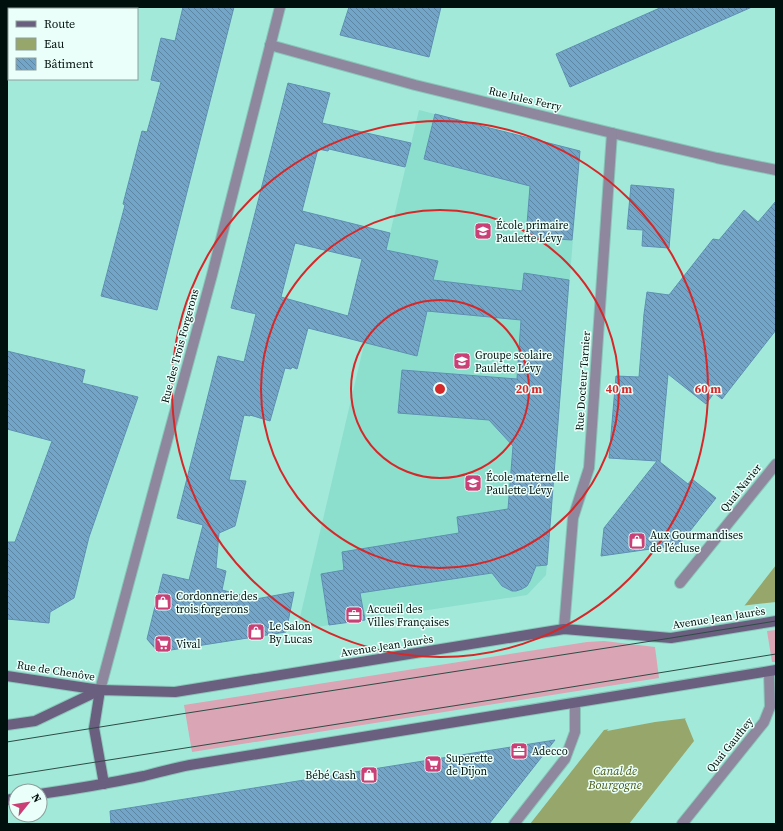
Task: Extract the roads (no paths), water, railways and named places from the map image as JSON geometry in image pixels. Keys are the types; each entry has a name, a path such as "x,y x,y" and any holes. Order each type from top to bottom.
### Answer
{"main road":[{"name":"Avenue Jean Jaurès","path":"7,725 35,721 100,690 175,692 564,629 671,638 776,621"},
{"path":"48,793 104,784 170,768 772,671"},
{"name":"Rue de Chenôve","path":"7,676 100,690"},
{"path":"100,690 94,728 104,784"}],"street":[{"name":"Rue des Trois Forgerons","path":"100,690 212,275 280,7"},
{"name":"Rue Jules Ferry","path":"270,45 415,85 717,158 776,170"},
{"name":"Rue Docteur Tarnier","path":"564,629 573,518 589,468 612,133"},
{"name":"Quai Navier","path":"680,583 776,464"},
{"name":"Quai Gauthey","path":"682,824 764,722 770,707 772,671"},
{"path":"514,824 566,759 575,732 575,703"}],"water":[{"name":"Canal de Bourgogne","path":"776,565 776,603 685,719 694,741 629,824 530,824 604,730 655,721"}],"tram line":[{"path":"7,742 776,621"},
{"path":"7,776 776,654"}],"place":[{"name":"École primaire Paulette Lévy","path":"483,231"},
{"name":"Groupe scolaire Paulette Lévy","path":"462,361"},
{"name":"École maternelle Paulette Lévy","path":"473,483"},
{"name":"Aux Gourmandises de l'écluse","path":"637,541"},
{"name":"Cordonnerie des trois forgerons","path":"163,602"},
{"name":"Accueil des Villes Françaises","path":"354,615"},
{"name":"Le Salon By Lucas","path":"256,632"},
{"name":"Vival","path":"163,644"},
{"name":"Adecco","path":"519,751"},
{"name":"Superette de Dijon","path":"433,764"},
{"name":"Bébé Cash","path":"369,775"}]}
